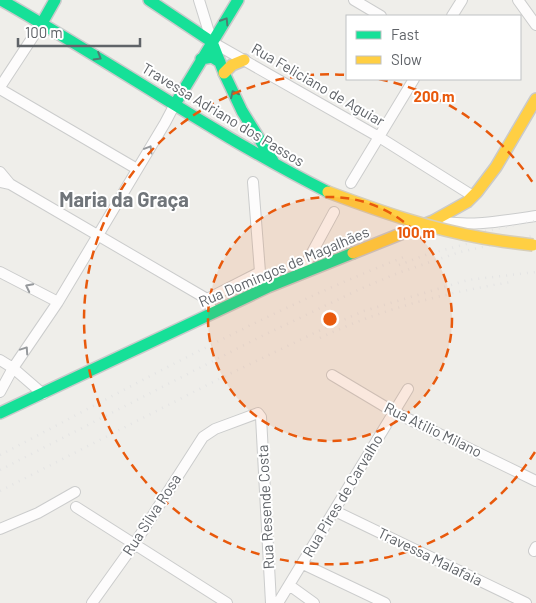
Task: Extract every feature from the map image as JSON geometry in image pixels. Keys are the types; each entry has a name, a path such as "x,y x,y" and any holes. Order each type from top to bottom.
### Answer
{"main road":[{"name":"Travessa Adriano dos Passos","path":"1,0 277,166 328,192 430,227 477,237 536,245"},
{"path":"42,23 55,0"},
{"name":"Rua Feliciano de Aguiar","path":"149,0 212,42"},
{"path":"175,104 238,0"},
{"path":"212,42 224,73 255,134 277,166"},
{"path":"202,59 212,57 220,62"},
{"path":"224,73 232,65 244,60"},
{"name":"Rua Domingos de Magalhães","path":"0,413 268,287 433,221 455,210 473,196 485,182 536,99"}],"street":[{"path":"198,0 212,42"},
{"path":"354,0 379,15"},
{"path":"453,15 462,0"},
{"path":"518,0 536,25"},
{"path":"42,23 0,88 137,169"},
{"name":"Rua Feliciano de Aguiar","path":"212,42 379,138 473,196"},
{"path":"351,183 413,80"},
{"path":"0,392 13,368 58,302 175,104"},
{"path":"0,172 5,183 207,299 213,313"},
{"path":"252,182 260,272 268,287"},
{"path":"301,273 334,212"},
{"path":"433,221 463,224 485,223 536,216"},
{"path":"0,272 58,302"},
{"path":"207,299 260,272"},
{"path":"0,360 13,368 43,394"},
{"name":"Rua Atilio Milano","path":"332,375 394,412 536,480"},
{"name":"Rua Pires de Carvalho","path":"278,603 408,388"},
{"name":"Rua Resende Costa","path":"214,430 258,413 261,417 271,603"},
{"name":"Rua Silva Rosa","path":"92,603 134,543 203,437 214,430"},
{"path":"0,529 38,513 75,492"},
{"path":"76,507 227,603"},
{"name":"Travessa Malafaia","path":"335,511 526,603"},
{"path":"303,564 385,603"},
{"path":"289,585 314,603"}],"railway":[{"path":"485,231 536,221"},
{"path":"0,470 256,339 360,289 398,273 460,252 536,235"},
{"path":"399,265 428,254 497,236"},
{"path":"0,455 149,377 301,301 404,257"},
{"path":"0,491 221,378 364,311 468,280 536,272"},
{"path":"320,338 389,310 462,291 511,282"}],"traffic: fast":[{"path":"1,0 204,123 328,192"},
{"path":"42,23 55,0"},
{"path":"149,0 212,42 242,111 273,161"},
{"path":"175,104 238,0"},
{"path":"201,59 212,57 220,62"},
{"path":"0,413 268,287 353,253"}],"traffic: slow":[{"path":"224,73 232,65 244,60"},
{"path":"353,253 433,221 467,202 496,167 536,99"},
{"path":"328,192 385,213 444,230 533,245"}],"district":[{"name":"Maria da Graça","path":"124,200"}]}
